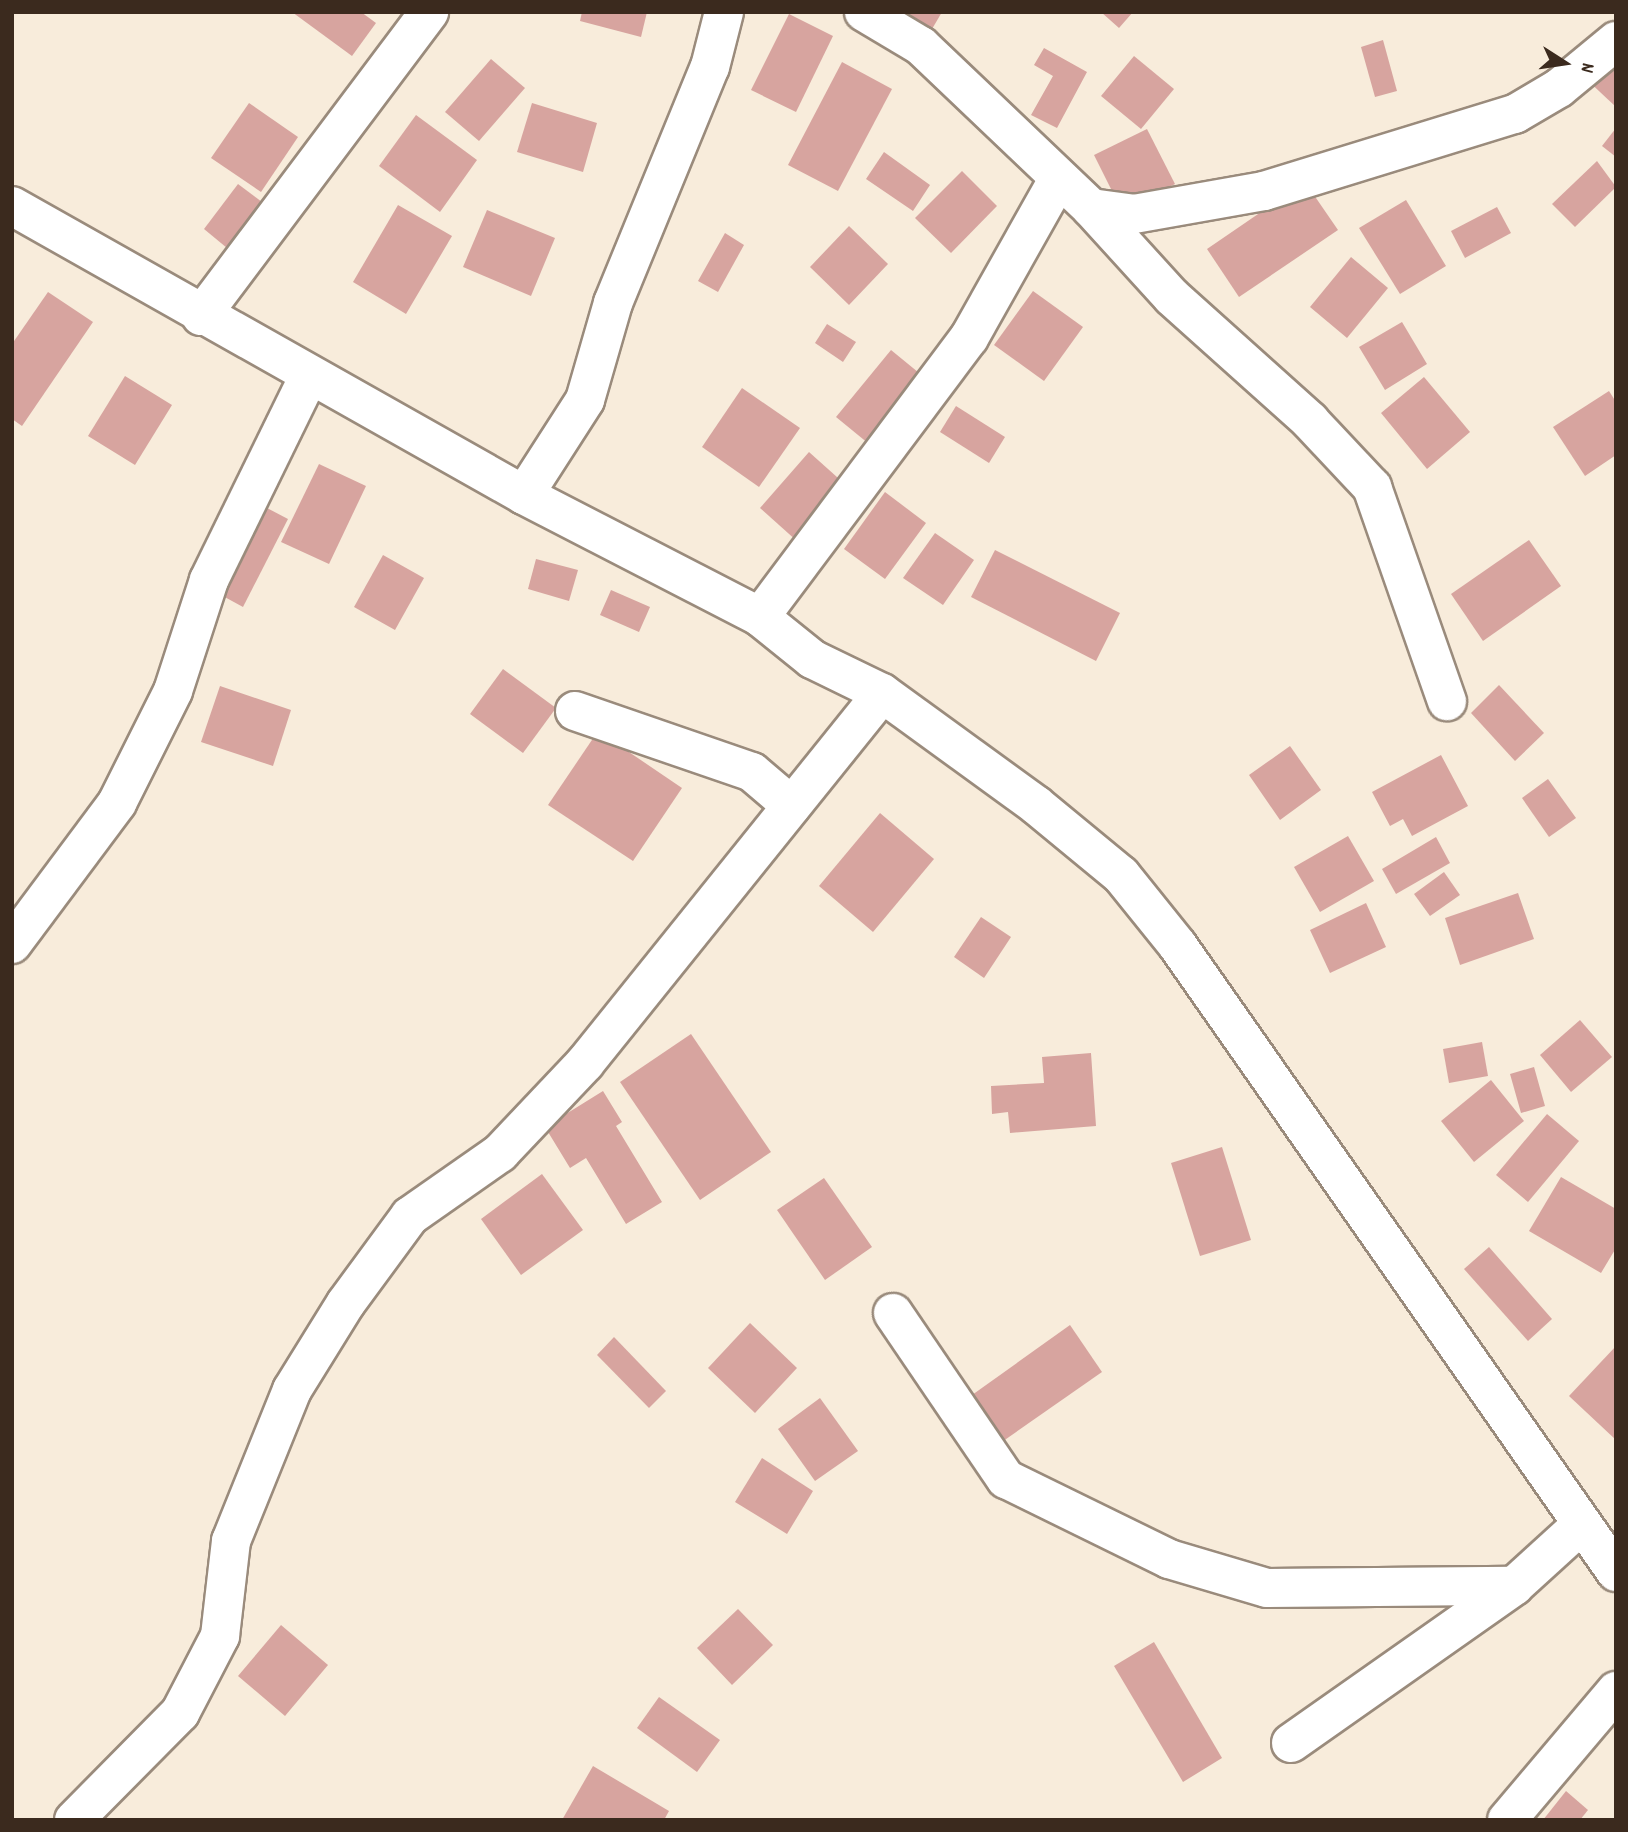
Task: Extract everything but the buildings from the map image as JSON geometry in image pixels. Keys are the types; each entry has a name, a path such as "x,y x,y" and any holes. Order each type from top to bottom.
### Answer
{"street":[{"path":"201,316 429,12"},
{"path":"524,495 584,400 632,253 710,68 724,12"},
{"path":"864,12 922,46 989,105 1057,181 1091,208 1172,297 1310,421 1372,487 1447,701"},
{"path":"1091,208 1183,210 1433,142 1515,114 1559,88 1616,41"},
{"path":"761,617 969,338 1057,181"},
{"path":"12,206 201,316 524,495 761,617 812,659 882,693 1036,804 1121,875 1178,946 1580,1526 1616,1572"},
{"path":"12,944 117,803 173,691 209,580 309,376"},
{"path":"74,1820 186,1702 220,1636 231,1541 292,1390 346,1303 411,1216 500,1153 585,1063 882,693"},
{"path":"575,710 752,772 792,806"},
{"path":"893,1313 1006,1479 1169,1559 1267,1588 1514,1586"},
{"path":"1291,1744 1514,1586 1580,1526"},
{"path":"1507,1820 1616,1690"}]}
